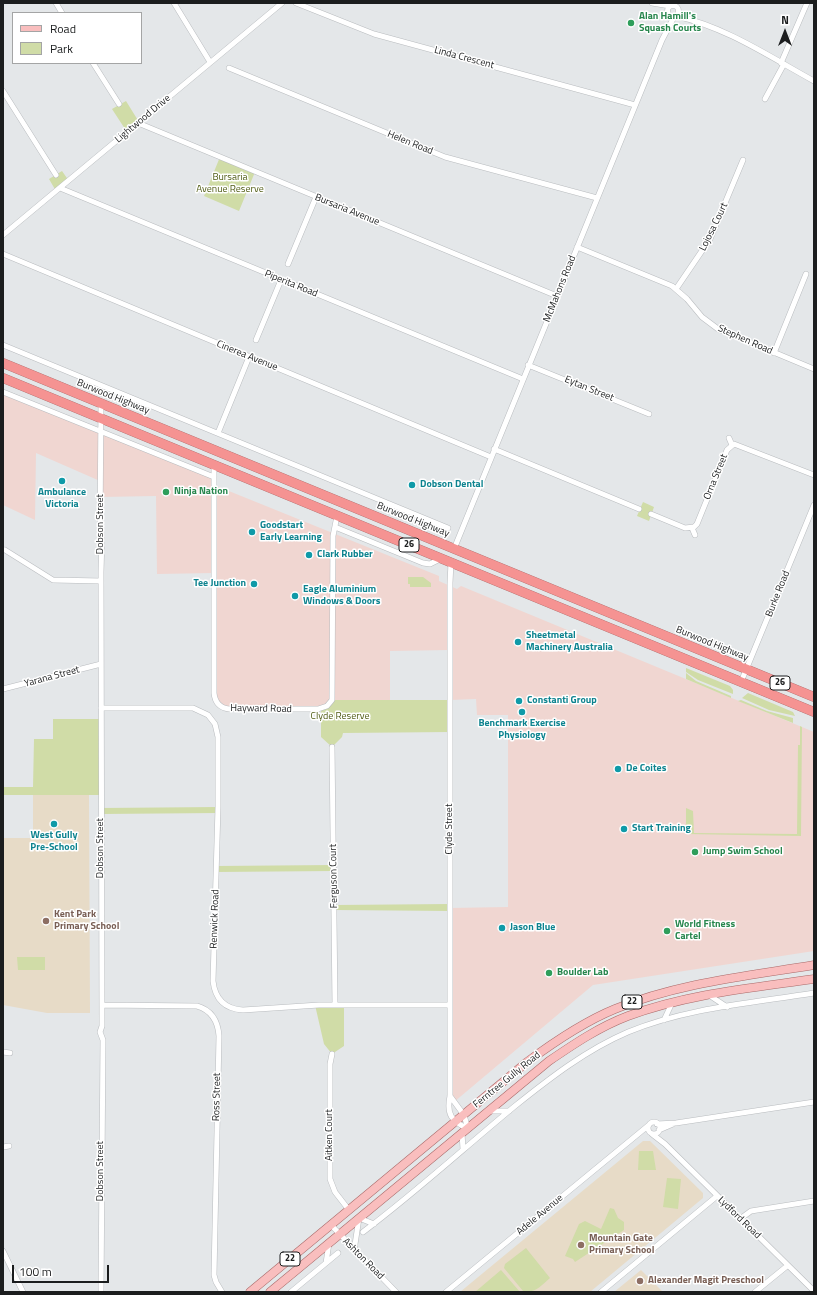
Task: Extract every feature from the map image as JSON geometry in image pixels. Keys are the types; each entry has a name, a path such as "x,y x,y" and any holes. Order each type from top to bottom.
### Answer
{"highway":[{"name":"Burwood Highway","path":"3,363 814,697"},
{"name":"26","path":"3,378 814,712"},
{"path":"451,562 454,549"}],"main road":[{"name":"Ferntree Gully Road","path":"250,1292 455,1122 549,1046 574,1030 614,1009 644,998 682,988 814,965"},
{"path":"805,967 811,980"},
{"name":"Ferntree Gully Road","path":"270,1292 548,1061 580,1040 628,1016 672,1003 709,995 811,980"}],"street":[{"path":"56,3 61,12"},
{"path":"174,3 210,62"},
{"name":"Lightwood Drive","path":"3,235 282,3"},
{"name":"Linda Crescent","path":"296,3 374,34 635,105"},
{"path":"765,99 807,3"},
{"path":"654,4 670,8 679,7 693,20"},
{"name":"McMahons Road","path":"666,29 675,17 679,7"},
{"path":"670,8 675,17 693,20 744,42 814,81"},
{"name":"McMahons Road","path":"454,549 522,379 666,29 670,8"},
{"path":"94,64 119,104"},
{"name":"Helen Road","path":"229,68 445,157 597,198"},
{"path":"3,91 56,175"},
{"name":"Bursaria Avenue","path":"138,123 557,296"},
{"name":"Lojosa Court","path":"676,289 710,239 743,160"},
{"name":"Piperita Road","path":"60,188 522,379"},
{"path":"288,264 316,196"},
{"name":"Stephen Road","path":"577,247 676,289 710,324 723,332 814,369"},
{"name":"Cinerea Avenue","path":"3,254 491,457"},
{"path":"774,353 806,274"},
{"path":"256,340 281,280"},
{"name":"Burwood Highway","path":"3,345 448,528"},
{"path":"218,434 249,357"},
{"name":"Eytan Street","path":"528,365 649,414"},
{"path":"3,392 101,430 214,477"},
{"name":"Dobson Street","path":"101,404 101,1292"},
{"path":"729,438 732,445"},
{"name":"Orna Street","path":"692,528 697,524 727,450 732,445 741,446 814,475"},
{"path":"494,449 639,509"},
{"name":"Hayward Road","path":"214,465 214,694 216,701 221,707 230,709 318,709 327,706 332,700 334,527 337,516"},
{"name":"Burke Road","path":"741,682 814,505"},
{"path":"651,514 685,528 692,528 695,535"},
{"path":"334,527 423,563 430,564 441,558"},
{"path":"5,550 51,579 58,581 101,581"},
{"name":"Clyde Street","path":"451,562 450,1114 455,1122"},
{"name":"Yarana Street","path":"3,689 101,664"},
{"name":"Renwick Road","path":"101,708 193,708 208,715 215,724 218,737 218,807 213,981 219,999 236,1010 335,1005 450,1005"},
{"name":"Ferguson Court","path":"332,746 335,1005"},
{"path":"363,1232 509,1111 583,1055 614,1038 664,1020 727,1007 814,993"},
{"path":"709,995 727,1007"},
{"path":"664,1020 672,1003"},
{"name":"Ross Street","path":"102,1005 196,1006 209,1012 216,1023 219,1036 214,1275 222,1292"},
{"path":"3,1052 10,1053"},
{"name":"Aitken Court","path":"332,1054 330,1064 330,1179 335,1192 350,1210"},
{"path":"450,1096 464,1115 465,1131 463,1149"},
{"path":"651,1133 649,1125 654,1123 676,1123 814,1102"},
{"path":"489,1110 509,1111"},
{"path":"455,1122 465,1131"},
{"path":"659,1131 676,1123"},
{"name":"Lydford Road","path":"657,1124 665,1144"},
{"name":"Adele Avenue","path":"446,1292 649,1125"},
{"name":"Adele Avenue","path":"634,1137 659,1131"},
{"name":"Lydford Road","path":"651,1133 665,1144 814,1292"},
{"path":"602,1292 717,1196"},
{"path":"740,1219 751,1211 814,1201"},
{"path":"354,1251 359,1218 374,1224"},
{"name":"Ashton Road","path":"331,1225 354,1251 396,1292"},
{"path":"326,1263 329,1244"},
{"path":"3,1251 23,1292"},
{"path":"291,1292 338,1253"},
{"path":"755,1292 787,1266"}],"shaded area":[{"path":"3,392 214,477 214,485 439,576 439,581 457,589 461,586 814,732 814,951 593,985 454,1102 450,1096 450,908 508,907 508,715 477,715 476,699 450,700 449,650 390,651 390,701 332,700 327,706 229,709 216,701 214,573 157,574 156,496 101,497 100,481 36,453 35,520 3,505"},
{"name":"Kent Park Primary School","path":"33,795 89,795 90,1013 47,1013 3,1005 3,838 33,838"},
{"name":"Mountain Gate Primary School","path":"643,1141 650,1141 703,1193 703,1198 590,1292 460,1292"},
{"name":"Alexander Magit Preschool","path":"641,1270 663,1292 614,1292"}],"green space":[{"path":"126,101 139,122 127,132 112,109"},
{"name":"Bursaria Avenue Reserve","path":"220,157 255,172 239,211 204,196"},
{"path":"62,171 69,181 56,191 49,179"},
{"path":"643,502 654,507 649,521 637,516"},
{"path":"408,577 423,577 431,583 431,587 410,587 410,584 408,584"},
{"path":"686,668 730,686 733,690 733,694 698,680 686,672"},
{"path":"686,673 696,681 731,696 731,698 686,679"},
{"path":"748,693 793,712 795,716 769,710 742,698"},
{"name":"Clyde Reserve","path":"332,700 450,700 450,732 343,733 342,737 332,747 321,737 321,709"},
{"path":"741,700 767,711 793,718 793,723 738,701"},
{"path":"53,719 101,719 101,795 4,795 3,787 33,787 34,739 53,739"},
{"path":"800,726 802,727 801,836 686,834 686,808 693,811 694,833 797,834 798,745 800,745"},
{"path":"218,807 218,813 101,814 101,808"},
{"path":"334,865 334,871 216,872 216,866"},
{"path":"450,904 450,911 335,910 335,905"},
{"path":"17,957 45,957 45,970 18,970"},
{"path":"315,1005 344,1005 344,1046 332,1054 324,1044"},
{"path":"639,1151 653,1151 656,1170 638,1170"},
{"path":"667,1178 681,1179 678,1209 663,1207"},
{"path":"610,1208 614,1209 618,1218 624,1222 624,1230 575,1262 573,1259 565,1256 579,1224 585,1221 601,1229"},
{"path":"526,1248 550,1278 537,1289 527,1292 523,1291 504,1268 505,1264"},
{"path":"501,1270 520,1292 475,1292"}],"place":[{"name":"Alan Hamill's Squash Courts","path":"631,23"},
{"name":"Ambulance Victoria","path":"62,481"},
{"name":"Dobson Dental","path":"412,485"},
{"name":"Ninja Nation","path":"166,492"},
{"name":"Goodstart Early Learning","path":"252,532"},
{"name":"Clark Rubber","path":"309,555"},
{"name":"Tee Junction","path":"254,584"},
{"name":"Eagle Aluminium Windows & Doors","path":"295,596"},
{"name":"Sheetmetal Machinery Australia","path":"518,642"},
{"name":"Constanti Group","path":"519,701"},
{"name":"Benchmark Exercise Physiology","path":"522,712"},
{"name":"De Coites","path":"618,769"},
{"name":"West Gully Pre-School","path":"54,824"},
{"name":"Start Training","path":"624,829"},
{"name":"Jump Swim School","path":"695,852"},
{"name":"Kent Park Primary School","path":"46,921"},
{"name":"Jason Blue","path":"502,928"},
{"name":"World Fitness Cartel","path":"667,931"},
{"name":"Boulder Lab","path":"549,973"},
{"name":"Mountain Gate Primary School","path":"581,1245"},
{"name":"Alexander Magit Preschool","path":"640,1281"}]}
